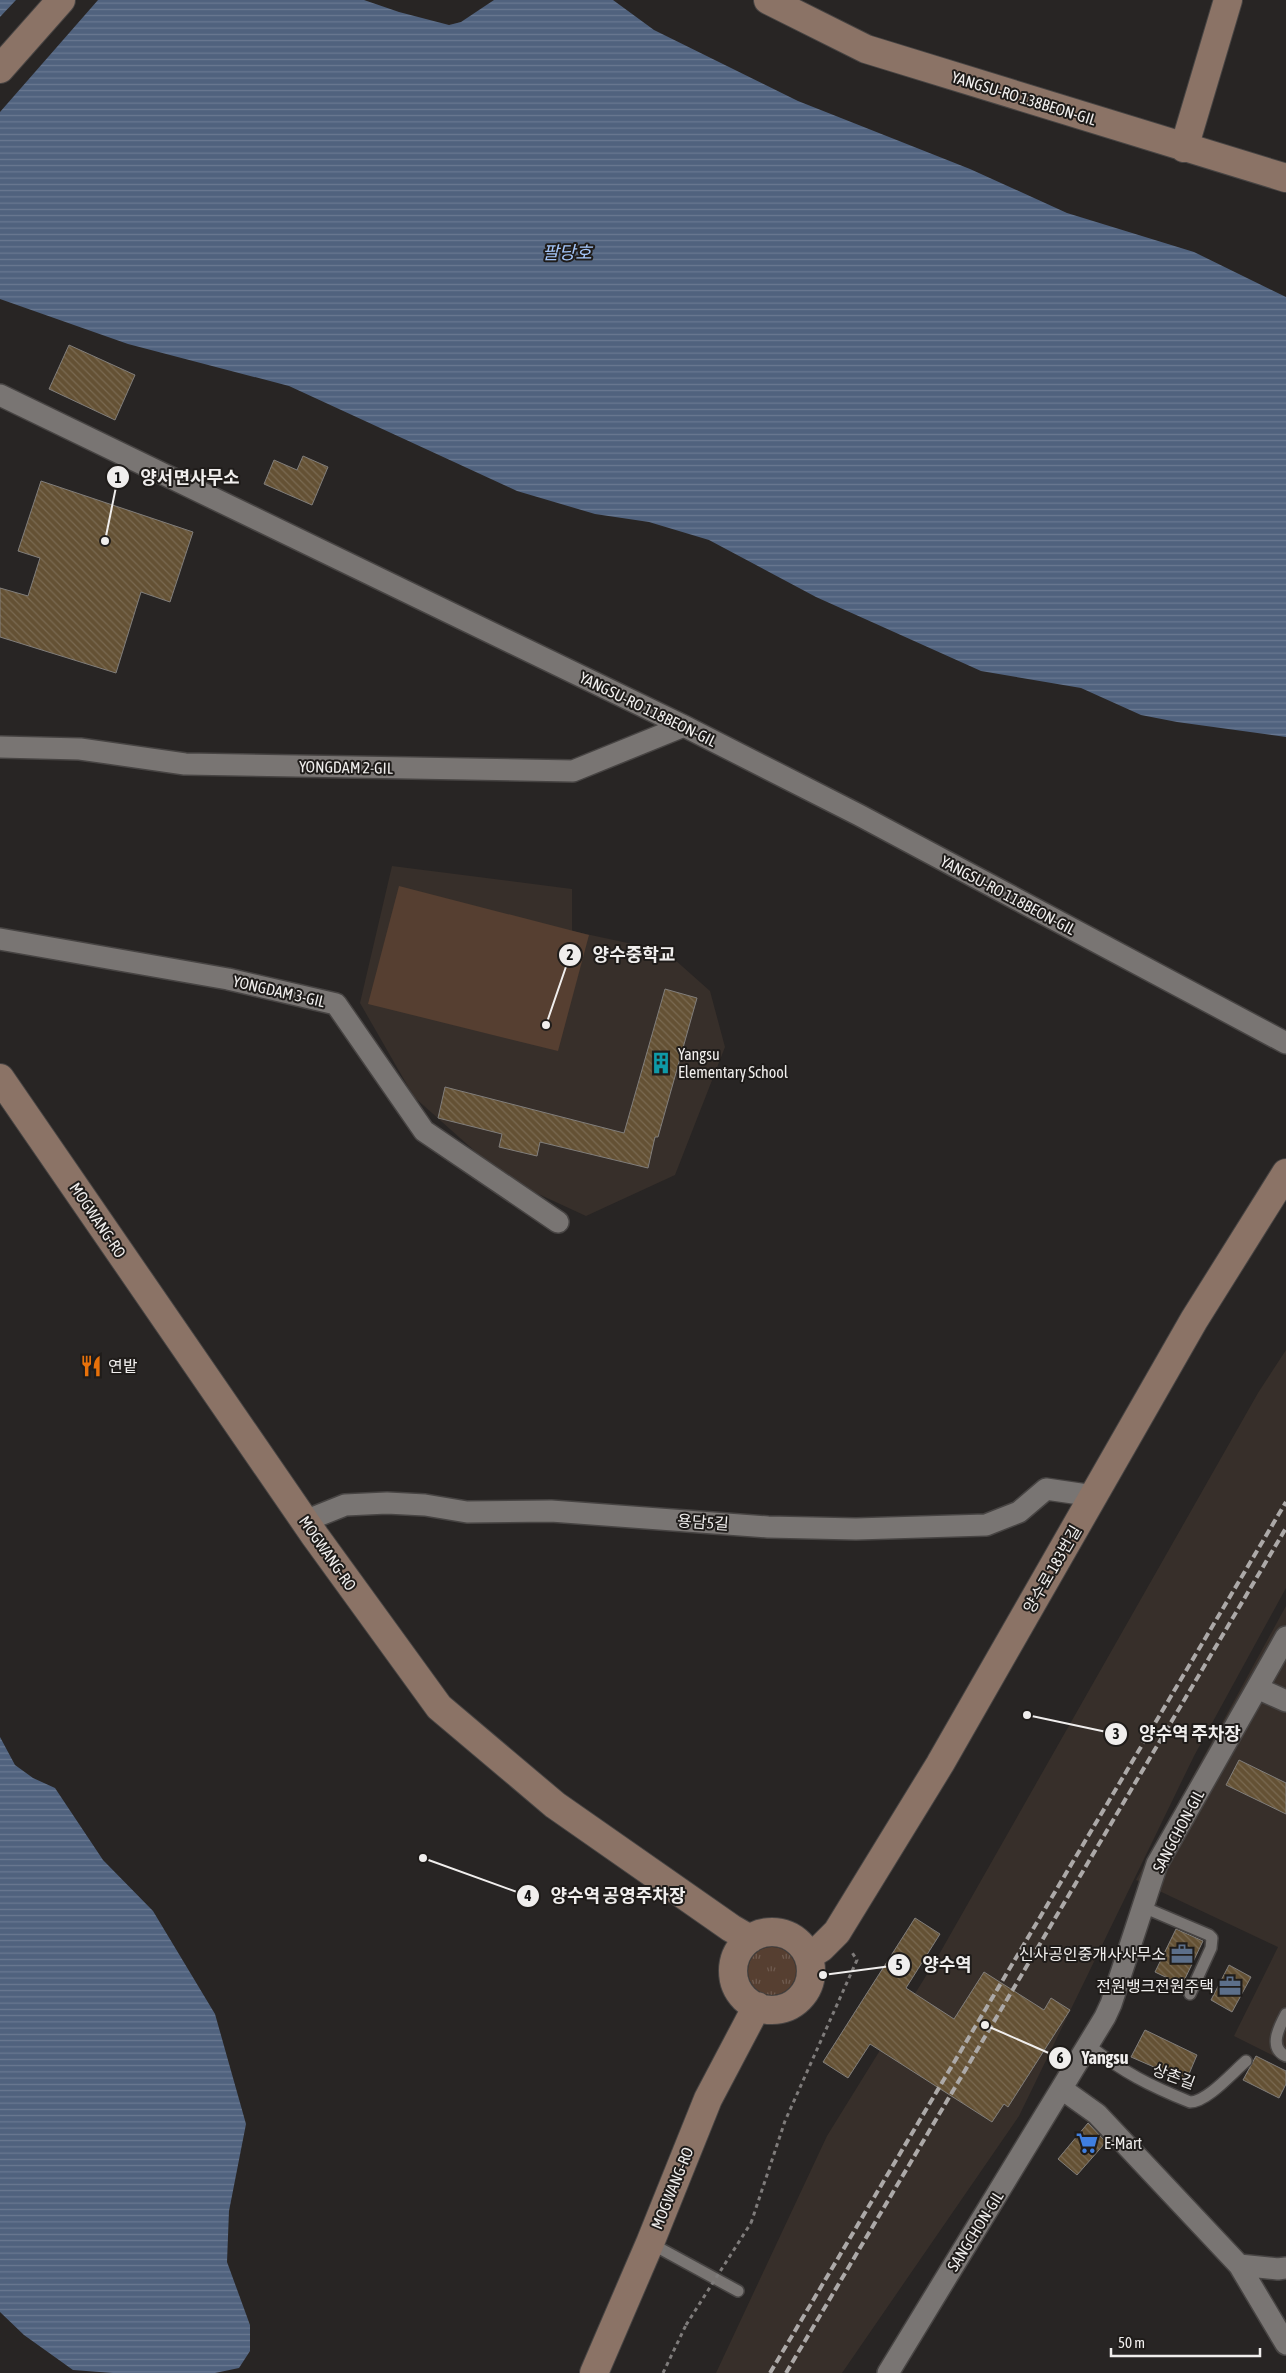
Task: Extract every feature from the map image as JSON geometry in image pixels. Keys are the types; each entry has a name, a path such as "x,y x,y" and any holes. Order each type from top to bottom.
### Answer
{"street":[{"path":"0,69 61,0"},
{"name":"YANGSU-RO 138BEON-GIL","path":"768,0 866,48 1184,148 1286,178"},
{"path":"1184,148 1228,0"},
{"name":"YANGSU-RO 118BEON-GIL","path":"0,394 684,726 859,815 1286,1043"},
{"name":"YONGDAM 2-GIL","path":"0,747 80,749 185,764 573,771 684,726"},
{"name":"YONGDAM 3-GIL","path":"0,939 228,979 336,1004 424,1131 558,1222"},
{"name":"MOGWANG-RO","path":"0,1078 305,1522 439,1707 555,1805 731,1928 750,1939"},
{"name":"양수로 183번길","path":"808,1956 820,1948 842,1924 940,1764 1194,1320 1286,1173"},
{"name":"용담5길","path":"305,1522 345,1505 387,1503 425,1505 467,1512 551,1511 768,1527 856,1529 986,1525 1019,1512 1046,1489 1094,1496"},
{"name":"SANGCHON-GIL","path":"888,2373 1062,2089 1111,2004 1157,1864 1286,1637"},
{"path":"1258,1688 1286,1701"},
{"path":"774,1932 786,1934 797,1940 808,1956 811,1975 808,1987 800,1998 790,2006 777,2010 757,2006 742,1995 736,1984 733,1971 735,1959 741,1948 750,1939 761,1933 774,1932"},
{"name":"MOGWANG-RO","path":"594,2373 650,2243 708,2099 757,2006"},
{"path":"1062,2089 1097,2114 1239,2265 1286,2344"},
{"path":"1239,2265 1278,2269 1286,2268"}],"lane":[{"path":"1143,1907 1212,1938 1211,1948 1190,1994"},
{"path":"1286,2014 1279,2028 1276,2045 1280,2054 1286,2056"},
{"name":"상촌길","path":"1088,2045 1121,2071 1141,2082 1190,2102 1196,2102 1205,2098 1246,2061"},
{"path":"650,2243 738,2292"}],"path":[{"path":"663,2373 686,2325 750,2223 785,2121 856,1960"}],"shaded area":[{"path":"392,866 572,889 572,931 665,951 710,991 725,1047 675,1175 586,1216 506,1179 414,1097 360,1003"},
{"path":"1286,1350 1286,1588 1194,1756 1019,2116 842,2373 716,2373 827,2136 937,1958 1258,1393"},
{"path":"1286,1606 1286,2062 1234,2036 1278,1947 1136,1880"}],"green space":[{"path":"399,886 589,935 558,1051 368,1004"},
{"path":"772,1947 781,1949 789,1954 794,1962 796,1971 794,1980 789,1988 781,1993 772,1995 763,1993 755,1988 750,1980 748,1971 750,1962 755,1954 763,1949"}],"water":[{"name":"팔당호","path":"0,0 364,0 399,12 449,25 461,22 494,0 613,0 654,30 798,101 970,169 1067,213 1194,252 1286,297 1286,737 1177,722 1141,715 1081,688 981,671 816,597 709,540 649,522 595,514 517,491 289,386 128,344 0,299"},
{"path":"0,1737 15,1765 33,1778 55,1788 103,1860 153,1911 215,2014 246,2124 229,2211 227,2262 250,2325 250,2351 239,2368 215,2373 113,2373 73,2370 24,2335 0,2312"}],"pier":[{"path":"16,0 98,0 0,112 0,17"}],"building":[{"path":"69,345 135,375 115,420 49,389"},
{"path":"303,456 328,467 312,505 264,484 274,460 297,470"},
{"path":"41,481 193,532 170,602 141,592 116,673 0,637 0,588 28,596 40,558 18,551"},
{"path":"665,989 697,998 658,1137 655,1137 648,1168 540,1142 537,1156 499,1147 502,1134 438,1118 445,1087 624,1133"},
{"path":"1239,1760 1286,1783 1286,1814 1226,1785"},
{"path":"915,1918 940,1934 906,1988 954,2019 984,1972 1044,2010 1051,1998 1070,2010 1008,2107 1004,2104 992,2122 870,2044 848,2078 823,2062"},
{"path":"1176,1929 1203,1941 1182,1985 1155,1972"},
{"path":"1229,1965 1251,1977 1232,2012 1211,2000"},
{"path":"1145,2030 1197,2055 1186,2081 1131,2057"},
{"path":"1256,2056 1286,2071 1286,2084 1279,2098 1243,2080"},
{"path":"1088,2123 1106,2142 1077,2175 1058,2159"}],"railway":[{"path":"770,2373 1286,1502"},
{"path":"786,2373 1286,1528"}],"place":[{"name":"양서면사무소","path":"105,541"},
{"name":"양수중학교","path":"546,1025"},
{"name":"Yangsu Elementary School","path":"661,1063"},
{"name":"연밭","path":"91,1366"},
{"name":"양수역 주차장","path":"1027,1715"},
{"name":"양수역 공영주차장","path":"423,1858"},
{"name":"신사공인중개사사무소","path":"1182,1954"},
{"name":"양수역","path":"823,1975"},
{"name":"전원뱅크전원주택","path":"1230,1986"},
{"name":"Yangsu","path":"985,2025"},
{"name":"E-Mart","path":"1087,2143"}]}
